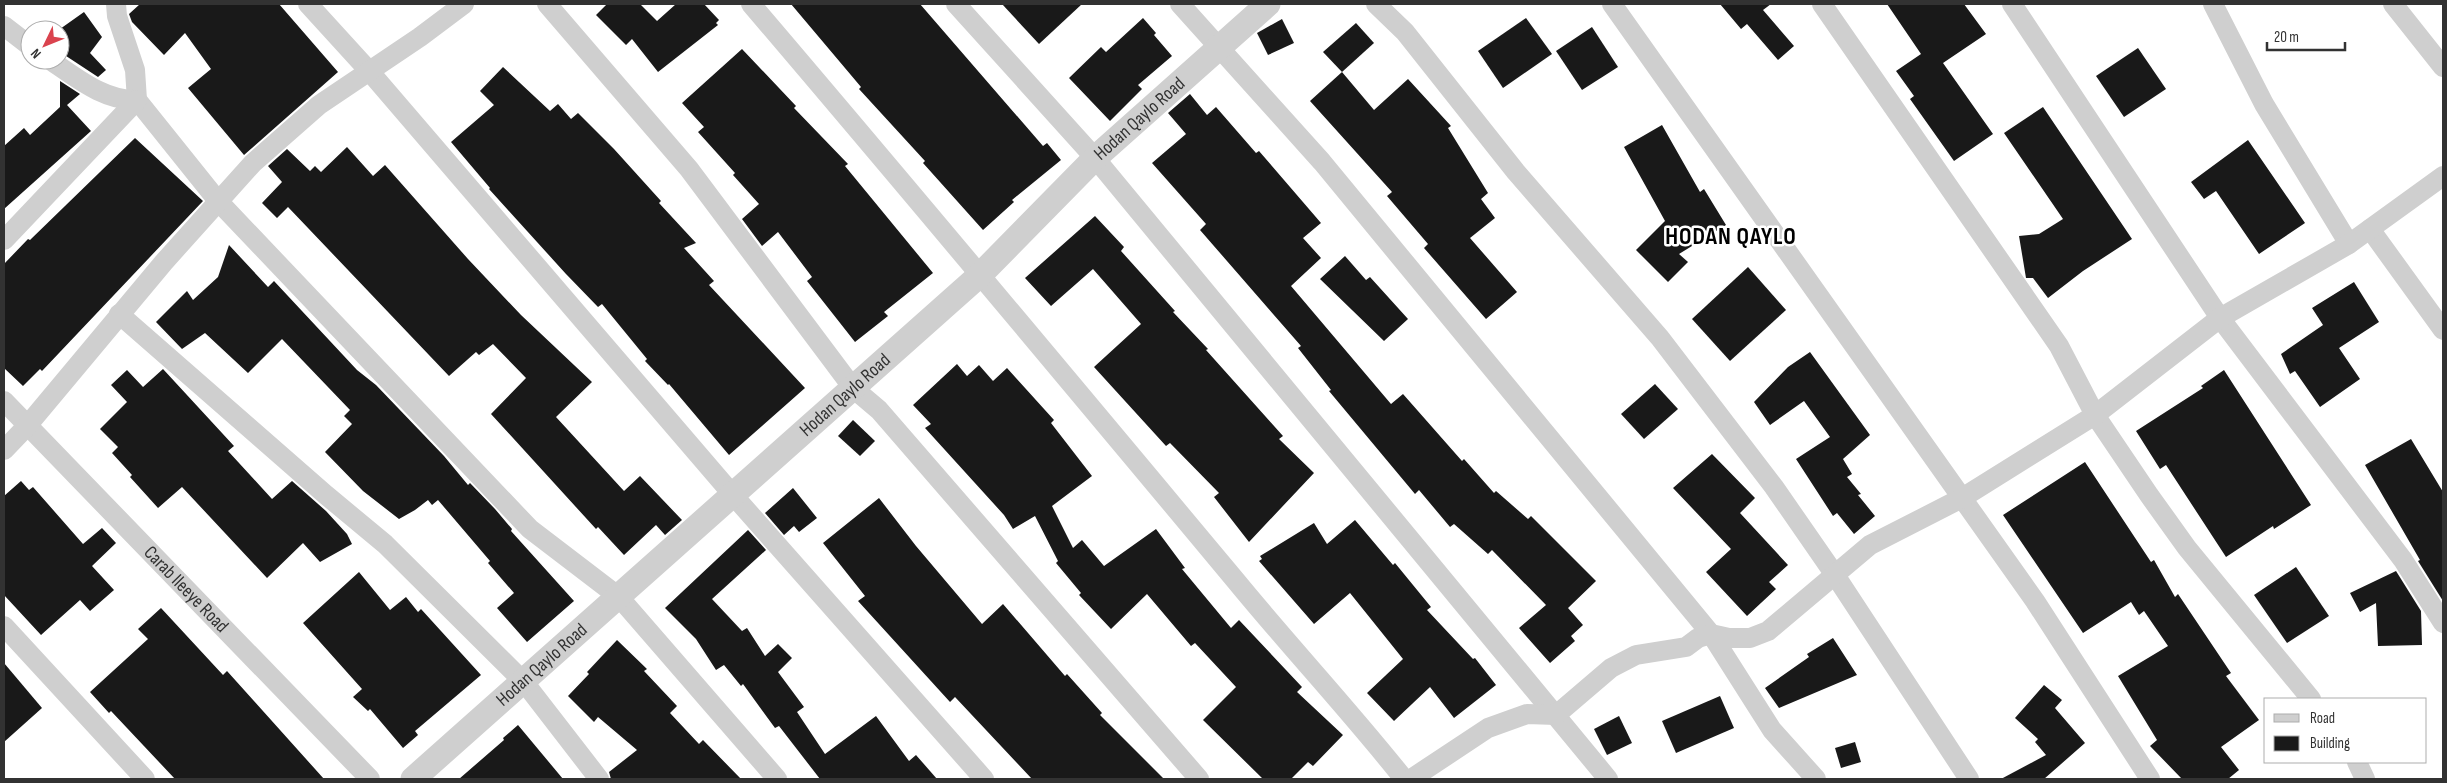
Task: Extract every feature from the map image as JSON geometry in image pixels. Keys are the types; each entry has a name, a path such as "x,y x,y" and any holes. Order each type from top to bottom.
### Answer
{"street":[{"path":"116,4 117,16 135,70 137,100 218,200 530,529 620,597 777,779"},
{"path":"308,4 370,72 733,495 984,779"},
{"path":"4,450 27,426 119,314 218,200 253,163 319,105 370,72 464,4"},
{"path":"547,4 689,169 853,388 878,410 1199,779"},
{"path":"751,4 980,274 1251,599 1360,724 1404,779"},
{"path":"956,4 1095,158 1608,779"},
{"path":"1180,4 1322,162 1711,634 1772,730 1816,779"},
{"name":"Hodan Qaylo Road","path":"413,779 620,597 980,274 1095,158 1268,4"},
{"path":"1376,4 1405,32 1516,172 1660,338 1774,487 1835,575 1969,779"},
{"path":"1612,4 2035,601 2150,779"},
{"path":"1822,4 2059,346 2095,415 2188,548 2310,698"},
{"path":"2012,4 2220,318 2403,560 2443,623"},
{"path":"2214,4 2264,104 2349,244"},
{"path":"2393,4 2443,67"},
{"path":"4,26 20,38"},
{"path":"66,70 106,95 121,100 137,100"},
{"path":"4,240 137,100"},
{"path":"1411,779 1488,728 1527,714 1556,715 1611,668 1636,655 1686,647 1698,638 1711,634 1729,638 1750,638 1768,631 1870,545 1962,498 2095,415 2220,318 2349,244 2443,176"},
{"path":"2370,229 2443,330"},
{"path":"119,314 326,495 385,544 524,682 599,779"},
{"name":"Carab Ileeye Road","path":"4,401 370,779"},
{"path":"4,626 145,779"},
{"path":"2357,763 2366,779"}],"building":[{"path":"140,4 279,4 338,72 244,155 188,88 211,69 185,33 164,55 132,22 129,14"},
{"path":"607,4 640,4 657,21 676,4 704,4 719,20 716,23 718,25 658,72 632,39 626,45 596,15"},
{"path":"791,4 920,4 1043,146 1047,143 1061,160 1012,200 1014,202 983,230 923,163 925,161 859,89 861,87"},
{"path":"1002,4 1082,4 1039,44"},
{"path":"1720,4 1771,4 1763,10 1794,46 1778,60 1747,24 1741,29"},
{"path":"1887,4 1964,4 1986,34 1943,63 1993,134 1954,161 1910,99 1914,96 1896,71 1921,54"},
{"path":"84,12 102,37 90,53 106,70 98,77 70,59 70,22"},
{"path":"1143,18 1156,33 1154,35 1172,56 1138,85 1142,89 1110,121 1069,78 1101,47 1106,52"},
{"path":"1526,18 1552,54 1503,88 1478,51"},
{"path":"1282,19 1294,43 1268,55 1257,33"},
{"path":"1356,23 1374,43 1342,72 1323,52"},
{"path":"1592,27 1618,67 1582,90 1556,51"},
{"path":"2138,48 2166,89 2124,117 2096,76"},
{"path":"742,49 796,106 794,108 848,164 845,166 933,273 884,312 888,316 855,342 807,281 812,277 778,232 762,246 742,219 759,204 733,175 735,173 698,132 704,127 682,103"},
{"path":"503,67 550,111 558,104 571,119 578,113 614,149 661,201 659,203 696,243 684,248 714,281 709,285 805,388 729,455 669,384 645,361 647,359 602,304 598,307 566,274 489,189 451,142 494,105 480,91"},
{"path":"1342,72 1374,110 1408,79 1451,126 1448,128 1488,193 1481,199 1495,218 1470,238 1517,292 1486,319 1424,248 1428,244 1387,196 1392,192 1310,101"},
{"path":"60,81 80,94 67,105 91,131 4,209 4,146 24,128 30,135 60,107"},
{"path":"1190,94 1207,115 1216,107 1256,153 1259,151 1321,223 1303,238 1321,258 1291,286 1391,404 1403,394 1462,461 1464,459 1494,493 1496,491 1528,519 1531,516 1596,581 1568,608 1583,625 1571,636 1575,641 1550,663 1519,628 1546,605 1492,550 1488,554 1454,524 1450,527 1419,490 1415,494 1329,391 1331,390 1298,348 1301,346 1200,230 1206,224 1152,163 1186,134 1168,113"},
{"path":"2043,107 2132,239 2083,271 2048,298 2033,278 2026,278 2019,236 2039,234 2063,219 2004,133"},
{"path":"1662,125 1700,192 1704,189 1726,225 1679,254 1688,262 1668,282 1636,250 1665,221 1624,147"},
{"path":"135,138 203,201 42,371 40,369 23,386 4,368 4,264"},
{"path":"2248,140 2305,223 2259,254 2216,191 2204,199 2191,182"},
{"path":"347,147 373,176 385,165 468,259 521,315 592,382 556,417 624,491 640,476 682,520 665,535 656,525 624,555 598,527 596,529 491,414 526,378 493,344 479,355 476,352 449,376 288,207 277,218 262,203 282,182 268,166 287,149 310,171 315,166 321,172"},
{"path":"1095,216 1124,247 1121,251 1175,311 1173,312 1208,349 1206,350 1283,436 1279,439 1314,473 1249,542 1214,497 1219,493 1170,443 1166,446 1094,367 1141,324 1093,269 1051,306 1025,278"},
{"path":"229,245 268,287 274,281 357,370 376,385 444,456 468,485 470,483 495,509 512,529 511,531 574,601 527,642 497,608 514,593 488,563 490,561 438,500 432,505 428,500 399,519 363,491 325,452 352,424 344,416 350,410 282,339 248,373 205,333 182,349 156,322 187,291 193,300 218,277"},
{"path":"1345,256 1366,280 1370,277 1408,319 1384,341 1320,279"},
{"path":"1748,267 1786,310 1730,361 1692,319"},
{"path":"2354,282 2379,322 2339,348 2360,379 2320,407 2295,371 2290,374 2281,354 2323,325 2312,308"},
{"path":"1810,352 1870,435 1843,459 1852,474 1847,477 1861,494 1858,495 1875,516 1854,534 1837,513 1833,516 1796,459 1830,437 1804,401 1770,425 1754,402 1788,367"},
{"path":"957,364 967,376 979,365 993,381 1007,368 1054,420 1051,423 1092,476 1052,506 1073,548 1082,540 1104,566 1156,529 1185,568 1182,569 1231,628 1239,620 1302,687 1297,692 1343,735 1313,766 1308,762 1291,779 1263,779 1203,720 1236,687 1195,643 1191,646 1147,594 1111,629 1079,595 1081,593 1056,563 1058,561 1035,516 1013,529 1004,515 925,428 931,424 913,405"},
{"path":"163,369 234,446 228,451 272,499 292,481 326,511 347,534 352,544 320,562 303,543 267,578 182,487 158,508 130,477 132,475 112,453 118,447 100,429 127,402 111,385 127,370 143,387"},
{"path":"2224,370 2311,505 2274,529 2273,526 2226,557 2166,465 2160,469 2136,431 2203,388 2201,386"},
{"path":"1655,384 1678,409 1644,439 1621,414"},
{"path":"853,420 875,441 860,456 838,436"},
{"path":"2411,439 2443,492 2443,601 2418,561 2420,560 2365,465"},
{"path":"1712,454 1755,498 1740,513 1788,565 1769,582 1776,589 1747,616 1706,572 1731,549 1673,488"},
{"path":"2085,462 2151,562 2154,560 2175,597 2178,594 2231,673 2226,676 2259,720 2221,747 2239,770 2228,779 2182,779 2150,746 2157,740 2118,676 2168,646 2144,611 2139,615 2131,602 2083,633 2003,515"},
{"path":"21,481 29,490 33,487 83,544 102,528 116,543 92,566 114,590 90,611 80,600 41,635 4,595 4,496"},
{"path":"793,488 817,518 799,532 794,526 784,535 765,513"},
{"path":"879,498 916,546 982,624 1003,604 1065,676 1067,674 1102,713 1100,715 1164,779 1032,779 955,697 950,702 858,601 865,596 823,543"},
{"path":"1355,520 1393,565 1395,563 1431,607 1427,610 1473,659 1475,658 1496,685 1454,718 1430,687 1394,721 1367,693 1403,659 1350,593 1314,624 1259,561 1262,559 1260,556 1314,523 1327,544"},
{"path":"748,530 766,550 712,599 742,631 747,628 765,656 778,644 792,658 778,672 804,707 797,712 825,754 876,716 909,761 916,755 937,779 820,779 779,726 775,728 743,684 741,686 724,665 716,670 696,639 665,608"},
{"path":"2296,567 2329,616 2287,643 2254,595"},
{"path":"2396,571 2421,611 2422,645 2378,646 2376,603 2360,612 2350,593"},
{"path":"359,572 390,610 406,597 418,612 421,609 481,675 415,731 418,735 403,748 370,709 368,711 353,697 362,689 303,623"},
{"path":"161,608 223,675 227,671 324,779 175,779 111,711 109,713 90,692 148,639 138,629"},
{"path":"1833,638 1857,675 1779,708 1765,688 1809,657 1807,654"},
{"path":"617,640 647,669 644,671 677,706 670,713 699,744 703,740 741,779 611,779 609,772 637,750 598,717 594,722 568,696 589,674 587,672"},
{"path":"4,663 42,708 4,742"},
{"path":"2044,685 2062,700 2055,708 2085,743 2044,779 2001,779 2046,755 2035,742 2038,739 2015,718"},
{"path":"1720,696 1734,728 1676,753 1662,721"},
{"path":"1619,716 1632,743 1607,755 1594,729"},
{"path":"518,725 563,779 459,779 504,740 503,738"},
{"path":"1855,742 1861,762 1841,768 1835,748"}],"district":[{"name":"HODAN QAYLO","path":"1731,236"}]}
